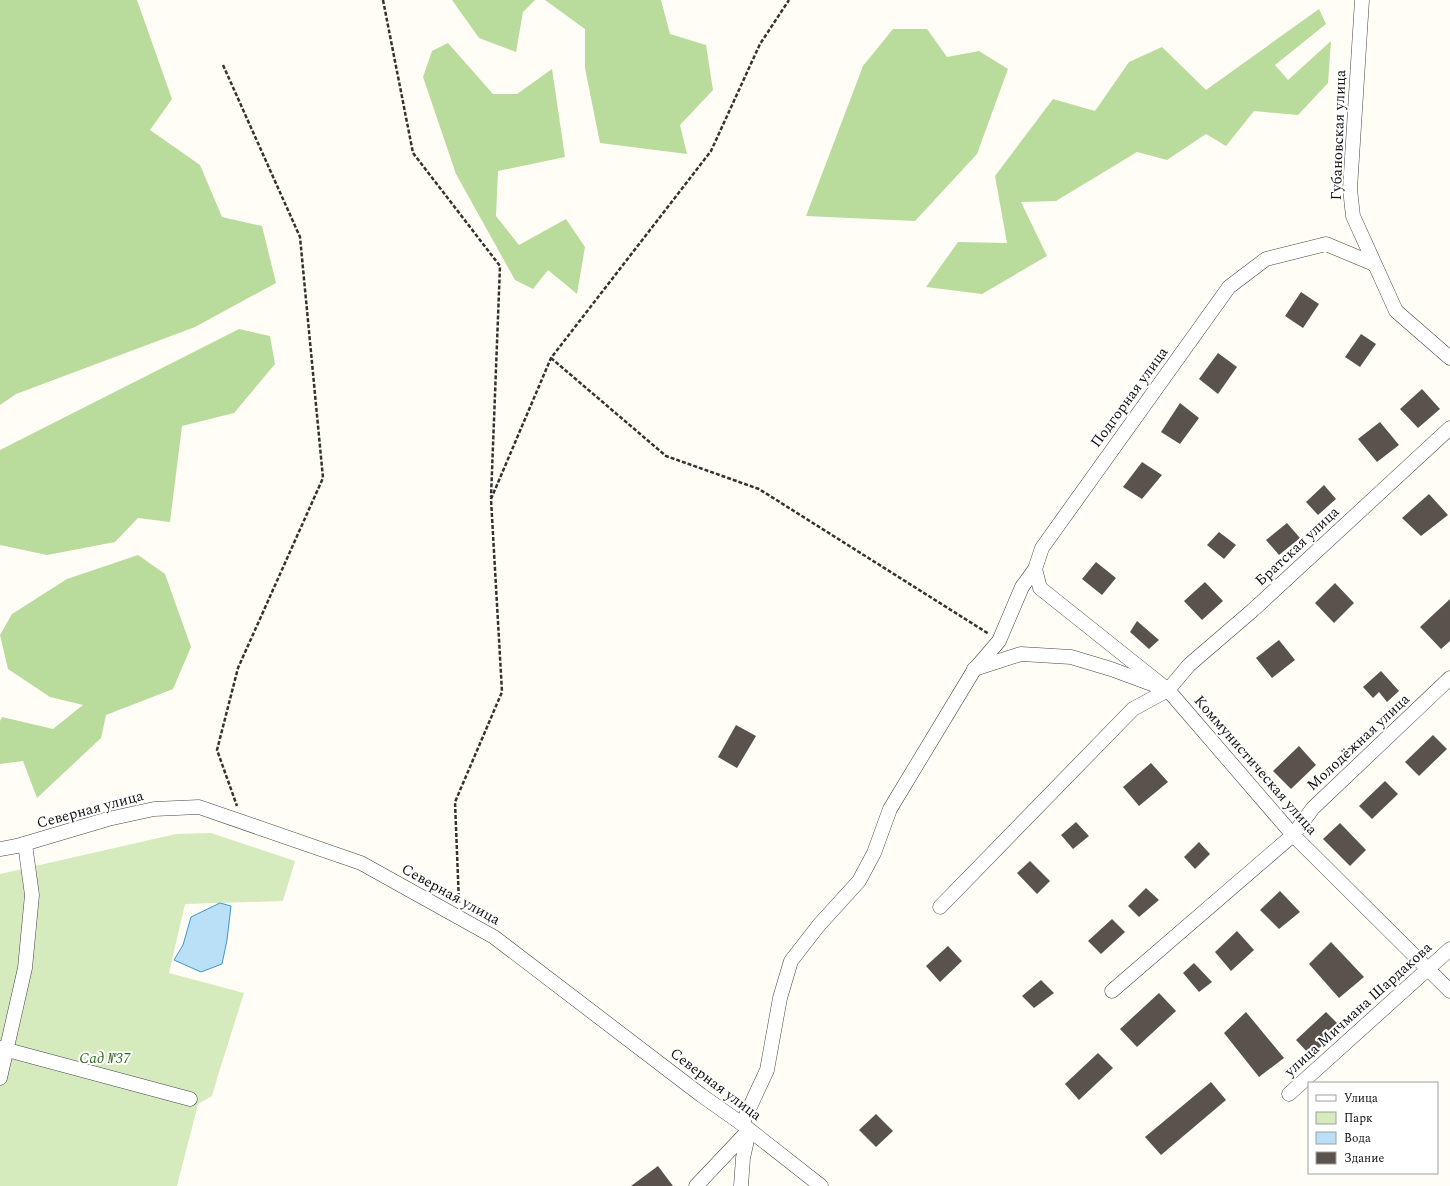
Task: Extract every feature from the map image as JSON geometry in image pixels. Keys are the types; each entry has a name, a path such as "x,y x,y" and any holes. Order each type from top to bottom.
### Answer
{"street":[{"name":"Губановская улица","path":"1362,0 1350,189 1353,216 1396,311 1450,358"},
{"name":"Подгорная улица","path":"746,1127 768,1070 780,998 791,961 819,925 859,881 874,853 890,809 974,670 999,640 1022,587 1035,569 1042,548 1229,287 1266,259 1326,244 1374,264"},
{"name":"Братская улица","path":"1168,690 1189,665 1253,610 1450,428"},
{"name":"Коммунистическая улица","path":"1035,569 1040,588 1168,690 1293,835 1450,992"},
{"path":"999,640 1021,654"},
{"path":"974,670 1021,654 1071,657 1111,669 1168,690"},
{"name":"Молодёжная улица","path":"1112,991 1293,835 1313,808 1450,678"},
{"path":"940,907 1134,709 1168,690"},
{"name":"Северная улица","path":"0,850 108,819 154,809 199,807 361,863 494,937 700,1094 746,1127 821,1186"},
{"path":"0,1078 4,1049 25,968 32,895 24,844"},
{"name":"улица Мичмана Шардакова","path":"1289,1094 1450,949"},
{"path":"4,1049 190,1099"},
{"path":"696,1186 746,1127"},
{"path":"741,1186 746,1127"}],"path":[{"path":"383,0 413,153 500,266 491,499 502,692 455,802 459,918"},
{"path":"491,499 551,358 711,151 760,44 789,0"},
{"path":"223,65 300,237 324,478 238,668 217,750 242,822"},
{"path":"551,358 666,456 759,489 999,640"}],"green space":[{"path":"0,0 137,0 172,99 150,130 200,165 222,217 262,226 276,283 195,327 16,394 0,405"},
{"path":"452,0 535,0 523,12 516,52 479,38"},
{"path":"545,0 661,0 670,34 706,45 713,90 680,125 687,154 600,143 585,68 585,29"},
{"path":"1319,9 1326,24 1275,65 1288,80 1331,41 1328,83 1298,115 1254,111 1226,146 1206,134 1167,160 1137,152 1056,201 1021,202 1047,256 982,294 926,287 958,242 1007,243 995,176 1053,99 1095,111 1129,62 1162,47 1206,90"},
{"path":"893,29 927,29 947,57 979,51 1008,69 977,154 915,221 806,216 863,66"},
{"path":"448,43 493,94 517,94 552,69 565,157 498,171 496,216 519,245 566,219 585,247 577,294 548,270 533,289 515,280 456,174 423,77 432,51"},
{"path":"239,329 270,336 275,364 234,413 182,426 170,522 138,518 115,542 47,555 0,545 0,450"},
{"path":"138,555 165,574 191,647 173,689 106,715 101,738 37,798 23,761 0,764 0,721 2,717 53,729 83,705 50,697 8,669 0,635 12,614 67,579"},
{"name":"Сад №37","path":"211,833 295,861 283,901 185,904 169,973 244,993 212,1096 198,1104 177,1186 0,1186 0,874 176,834"}],"water":[{"path":"220,903 231,906 227,940 222,964 201,972 174,960 183,945 191,917"}],"building":[{"path":"1301,292 1319,304 1303,328 1285,316"},
{"path":"1361,334 1376,344 1360,367 1345,357"},
{"path":"1218,353 1237,367 1218,394 1199,379"},
{"path":"1422,389 1440,409 1418,428 1400,409"},
{"path":"1180,403 1199,418 1180,444 1161,432"},
{"path":"1380,422 1399,445 1377,462 1358,439"},
{"path":"1142,462 1162,475 1142,499 1123,487"},
{"path":"1324,485 1336,499 1318,515 1306,502"},
{"path":"1429,494 1448,515 1421,536 1402,518"},
{"path":"1287,523 1300,538 1279,555 1266,540"},
{"path":"1219,532 1236,545 1224,559 1207,545"},
{"path":"1096,562 1116,578 1102,595 1082,579"},
{"path":"1205,582 1223,601 1202,620 1184,601"},
{"path":"1335,583 1354,603 1334,623 1315,603"},
{"path":"1450,599 1450,641 1441,649 1420,627"},
{"path":"1137,621 1159,640 1149,649 1130,632"},
{"path":"1279,640 1295,660 1272,678 1256,658"},
{"path":"1381,671 1399,691 1387,702 1379,692 1373,698 1363,687"},
{"path":"736,725 756,736 737,768 718,757"},
{"path":"1433,735 1447,749 1419,776 1405,762"},
{"path":"1299,746 1316,765 1291,789 1273,771"},
{"path":"1151,763 1168,782 1139,806 1123,787"},
{"path":"1385,781 1398,794 1372,819 1359,806"},
{"path":"1076,822 1089,836 1073,849 1061,835"},
{"path":"1340,823 1366,850 1350,866 1323,839"},
{"path":"1199,842 1210,854 1195,869 1184,857"},
{"path":"1030,861 1050,881 1037,894 1017,873"},
{"path":"1146,888 1159,900 1139,917 1128,906"},
{"path":"1280,891 1300,912 1279,929 1260,910"},
{"path":"1112,919 1125,932 1101,954 1088,941"},
{"path":"1237,931 1254,950 1231,971 1215,952"},
{"path":"1331,942 1364,977 1339,998 1309,964"},
{"path":"948,946 962,961 940,982 926,966"},
{"path":"1194,963 1212,982 1199,992 1183,973"},
{"path":"1041,980 1054,993 1034,1008 1022,996"},
{"path":"1159,993 1176,1011 1137,1047 1120,1029"},
{"path":"1246,1012 1284,1058 1259,1077 1224,1033"},
{"path":"1326,1012 1341,1027 1311,1056 1296,1040"},
{"path":"1098,1053 1113,1068 1079,1100 1065,1084"},
{"path":"1211,1082 1226,1100 1161,1155 1145,1137"},
{"path":"876,1114 893,1131 876,1147 859,1130"},
{"path":"658,1166 673,1186 631,1186"}]}
